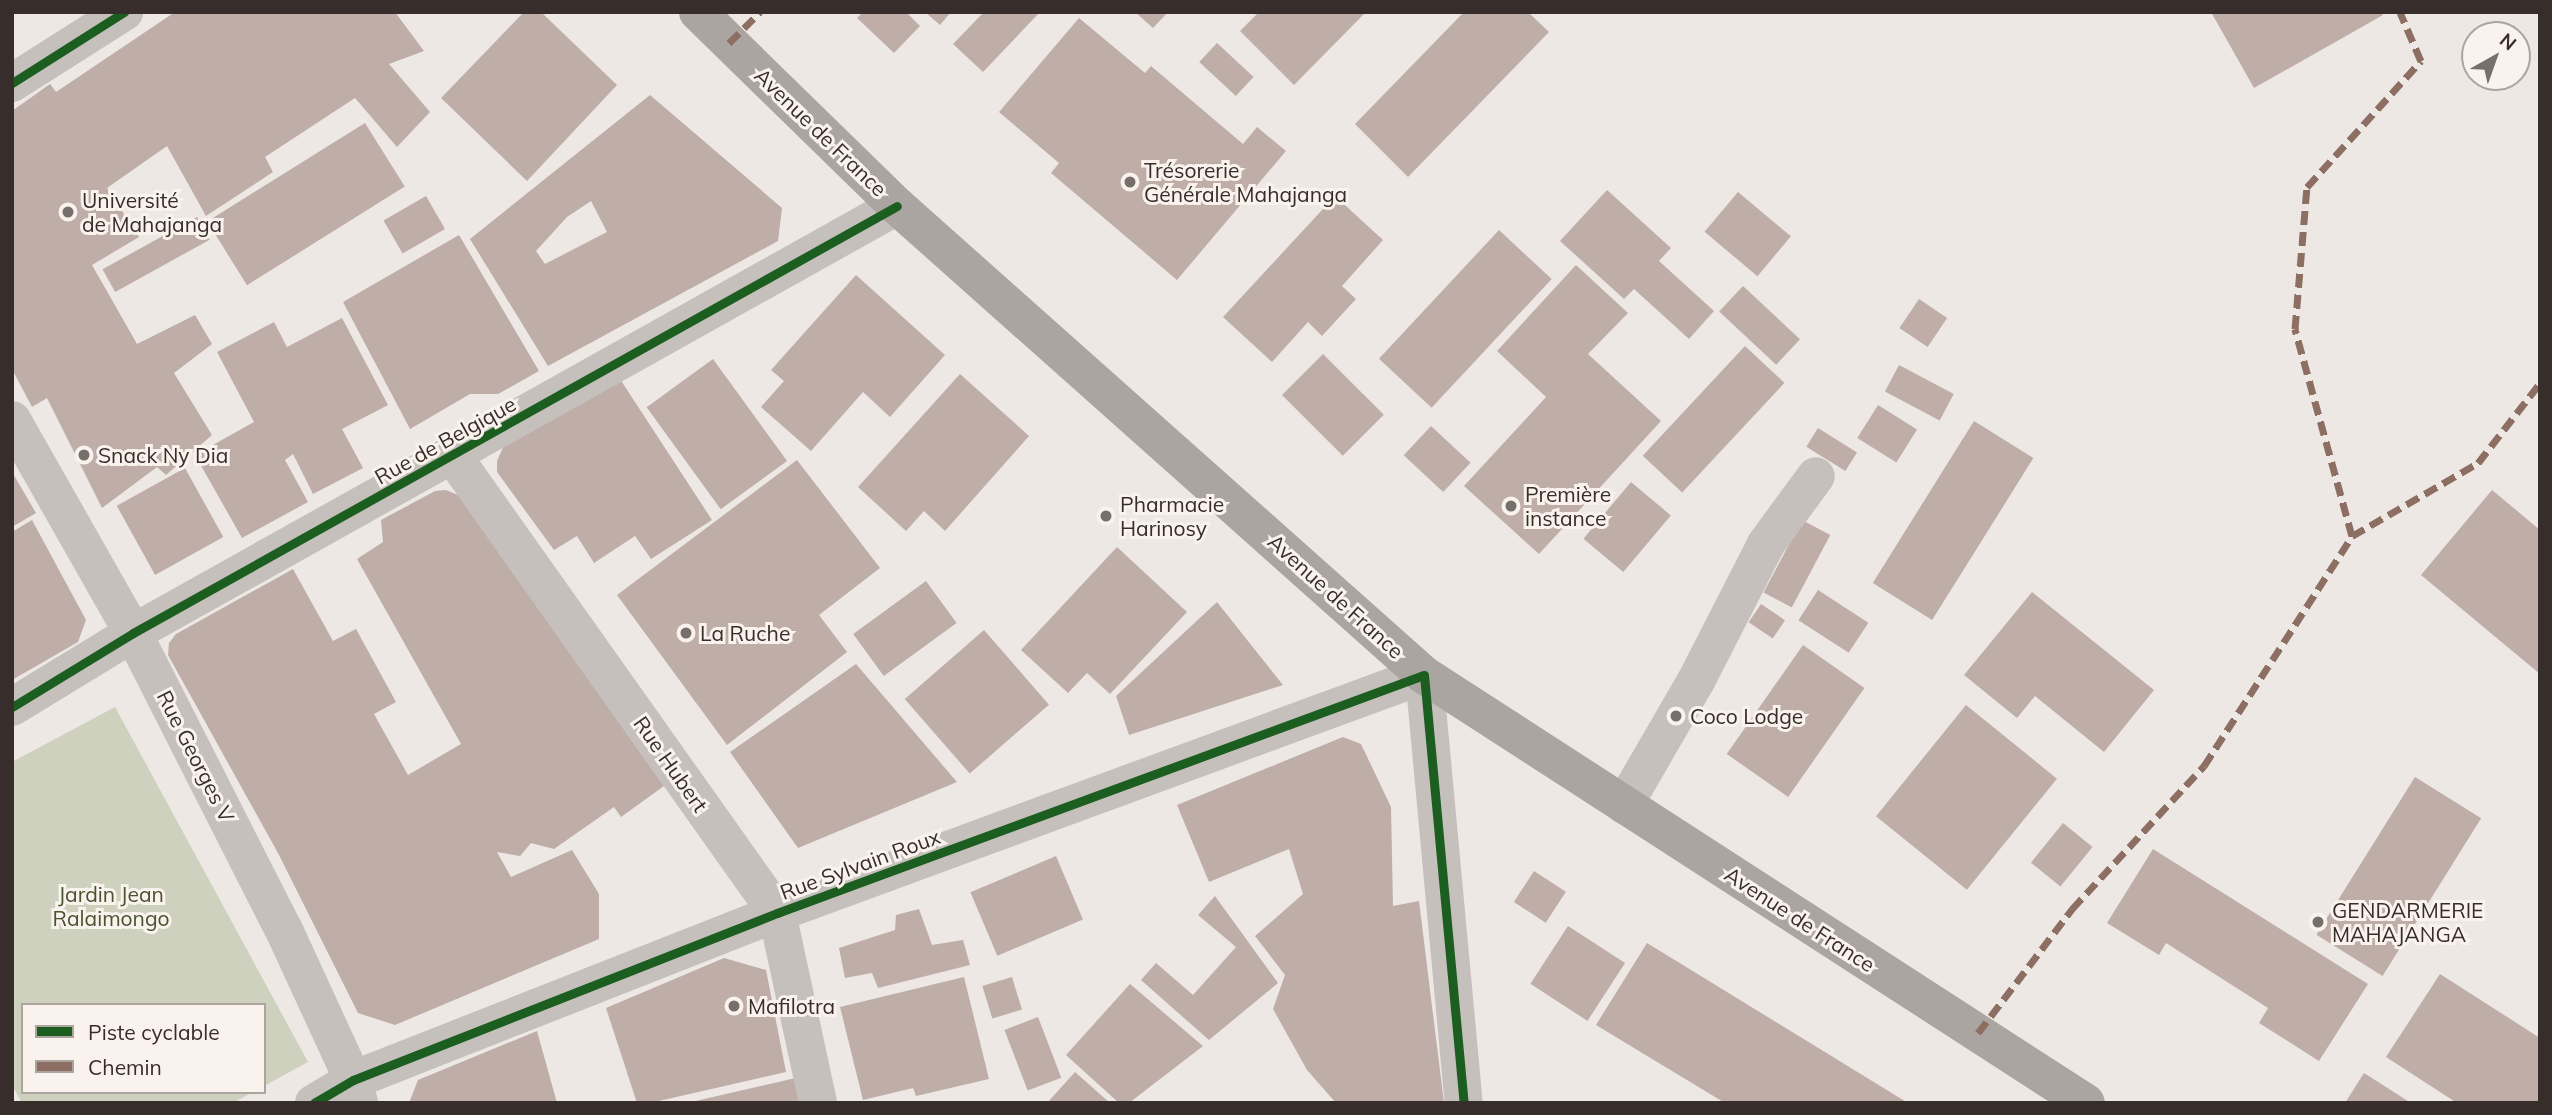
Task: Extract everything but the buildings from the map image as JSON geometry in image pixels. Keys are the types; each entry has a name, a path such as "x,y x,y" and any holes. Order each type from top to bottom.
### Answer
{"main road":[{"name":"Avenue de France","path":"698,12 897,206 1424,675 2086,1103"}],"street":[{"path":"12,83 124,12"},
{"name":"Rue de Belgique","path":"12,707 133,633 897,206"},
{"name":"Rue Georges V","path":"12,420 133,633 284,930 356,1092"},
{"name":"Rue Hubert","path":"453,456 777,913 818,1103"},
{"path":"1624,805 1696,681 1766,544 1816,476"},
{"path":"1424,675 1464,1103"},
{"name":"Rue Sylvain Roux","path":"314,1103 356,1092 777,913 1424,675"}],"green space":[{"name":"Jardin Jean Ralaimongo","path":"115,707 308,1062 266,1085 266,1003 21,1003 21,1094 249,1094 233,1103 22,1103 12,1085 12,762"}],"marked path":[{"path":"729,43 760,12"},
{"path":"1978,1033 2072,909 2204,766 2352,536 2295,329 2307,187 2421,61 2400,12"},
{"path":"2352,536 2478,463 2540,383"}],"cycle path":[{"path":"12,83 124,12"},
{"path":"12,707 133,633 897,206"},
{"path":"314,1103 353,1080 777,913 1424,675 1464,1103"}],"place":[{"name":"Trésorerie Générale Mahajanga","path":"1130,182"},
{"name":"Université de Mahajanga","path":"68,212"},
{"name":"Snack Ny Dia","path":"84,455"},
{"name":"Première instance","path":"1511,506"},
{"name":"Pharmacie Harinosy","path":"1106,516"},
{"name":"La Ruche","path":"686,633"},
{"name":"Coco Lodge","path":"1676,716"},
{"name":"GENDARMERIE MAHAJANGA","path":"2318,922"},
{"name":"Mafilotra","path":"734,1006"}]}
